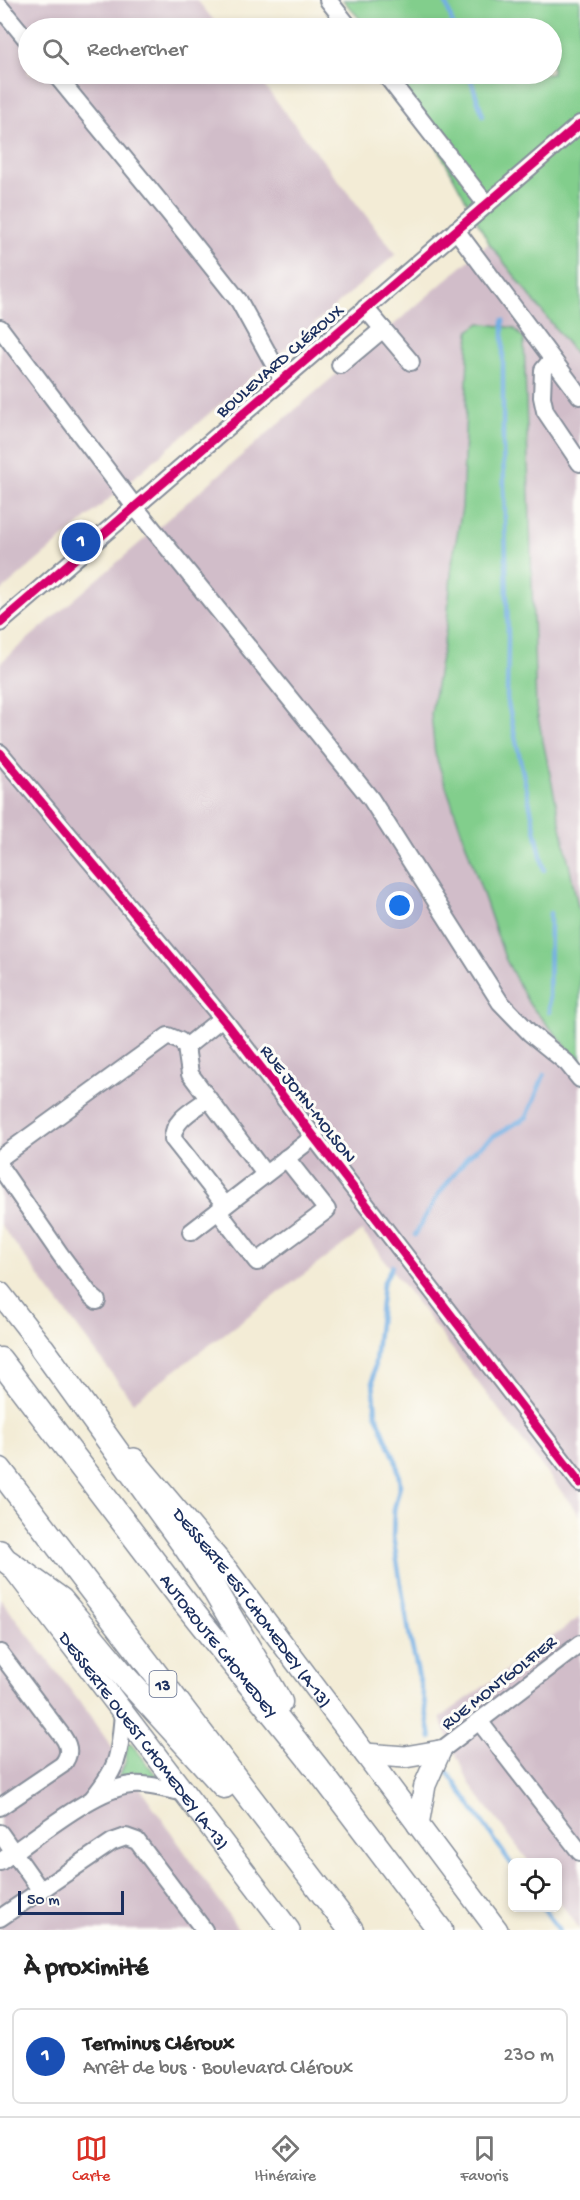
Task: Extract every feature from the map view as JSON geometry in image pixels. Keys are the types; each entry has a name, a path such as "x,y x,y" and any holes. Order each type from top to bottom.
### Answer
{"highway":[{"path":"42,1348 125,1461 208,1581 324,1777"},
{"name":"AUTOROUTE CHOMEDEY","path":"0,1360 182,1599 324,1777 440,1930"},
{"name":"13","path":"0,1470 351,1930"},
{"path":"4,1557 61,1600 123,1675 326,1898"}],"main road":[{"name":"DESSERTE EST CHOMEDEY (A-13)","path":"0,1293 42,1348 228,1570 497,1930"},
{"name":"DESSERTE OUEST CHOMEDEY (A-13)","path":"4,1557 289,1930"},
{"path":"365,1754 405,1757 440,1751"},
{"path":"418,1825 425,1785 440,1751"}],"street":[{"path":"328,0 342,18"},
{"path":"0,7 18,29"},
{"path":"63,84 239,301 282,379"},
{"path":"393,84 486,204"},
{"name":"BOULEVARD CLÉROUX","path":"0,622 580,124"},
{"path":"456,230 580,396"},
{"path":"365,308 411,362"},
{"path":"0,328 135,507 371,799 500,1002 530,1033 567,1063 580,1079"},
{"path":"340,365 383,329"},
{"path":"552,359 543,370 542,397 545,411 580,463"},
{"name":"RUE JOHN-MOLSON","path":"0,753 222,1018 580,1483"},
{"path":"186,1047 222,1018"},
{"path":"0,1158 168,1036 180,1041 186,1047 190,1074 265,1174"},
{"path":"208,1099 178,1122 172,1131 173,1139 257,1262 327,1210 286,1158"},
{"path":"191,1232 315,1136"},
{"path":"0,1167 72,1270 97,1301"},
{"name":"RUE MONTGOLFIER","path":"440,1751 580,1644"},
{"path":"0,1653 63,1737 69,1749 66,1761 62,1765 0,1807"},
{"path":"92,1799 110,1776 117,1761 123,1714"},
{"path":"479,1721 580,1852"},
{"path":"7,1858 92,1799 119,1788 144,1785 184,1793"},
{"path":"0,1833 7,1858 40,1891"},
{"path":"0,1918 112,1842 126,1837 137,1841 204,1930"}],"shaded area":[{"path":"0,0 197,0 212,18 18,18 18,84 263,84 396,254 0,592"},
{"path":"489,243 580,360 580,1516 362,1231 133,1402 0,1224 0,663"},
{"path":"0,1598 88,1713 239,1930 0,1930"},
{"path":"580,1617 580,1929 562,1905 562,1858 526,1858 469,1783 440,1718"}],"green space":[{"path":"343,0 580,0 580,360 489,243 403,84 562,84 562,18 359,18"},
{"path":"480,323 514,328 524,339 536,708 580,916 580,1062 529,1004 505,958 435,754 431,714 447,623 452,563 462,508 469,331"},
{"path":"131,1743 159,1779 122,1780 119,1778 125,1763 127,1744"}],"waterway":[{"path":"445,0 451,18"},
{"path":"472,84 483,116"},
{"path":"503,320 507,699 544,870"},
{"path":"549,1012 550,913"},
{"path":"415,1235 438,1195 468,1156 494,1136 527,1117 544,1075"},
{"path":"392,1266 383,1284 373,1381 376,1414 397,1464 400,1485 394,1510 393,1537 410,1638 431,1738"},
{"path":"447,1771 508,1859"},
{"path":"546,1912 559,1930"}],"cycle path":[{"path":"0,623 580,124"},
{"path":"0,753 228,1025 580,1483"}],"place":[{"name":"Terminus Cléroux","path":"81,542"}]}
